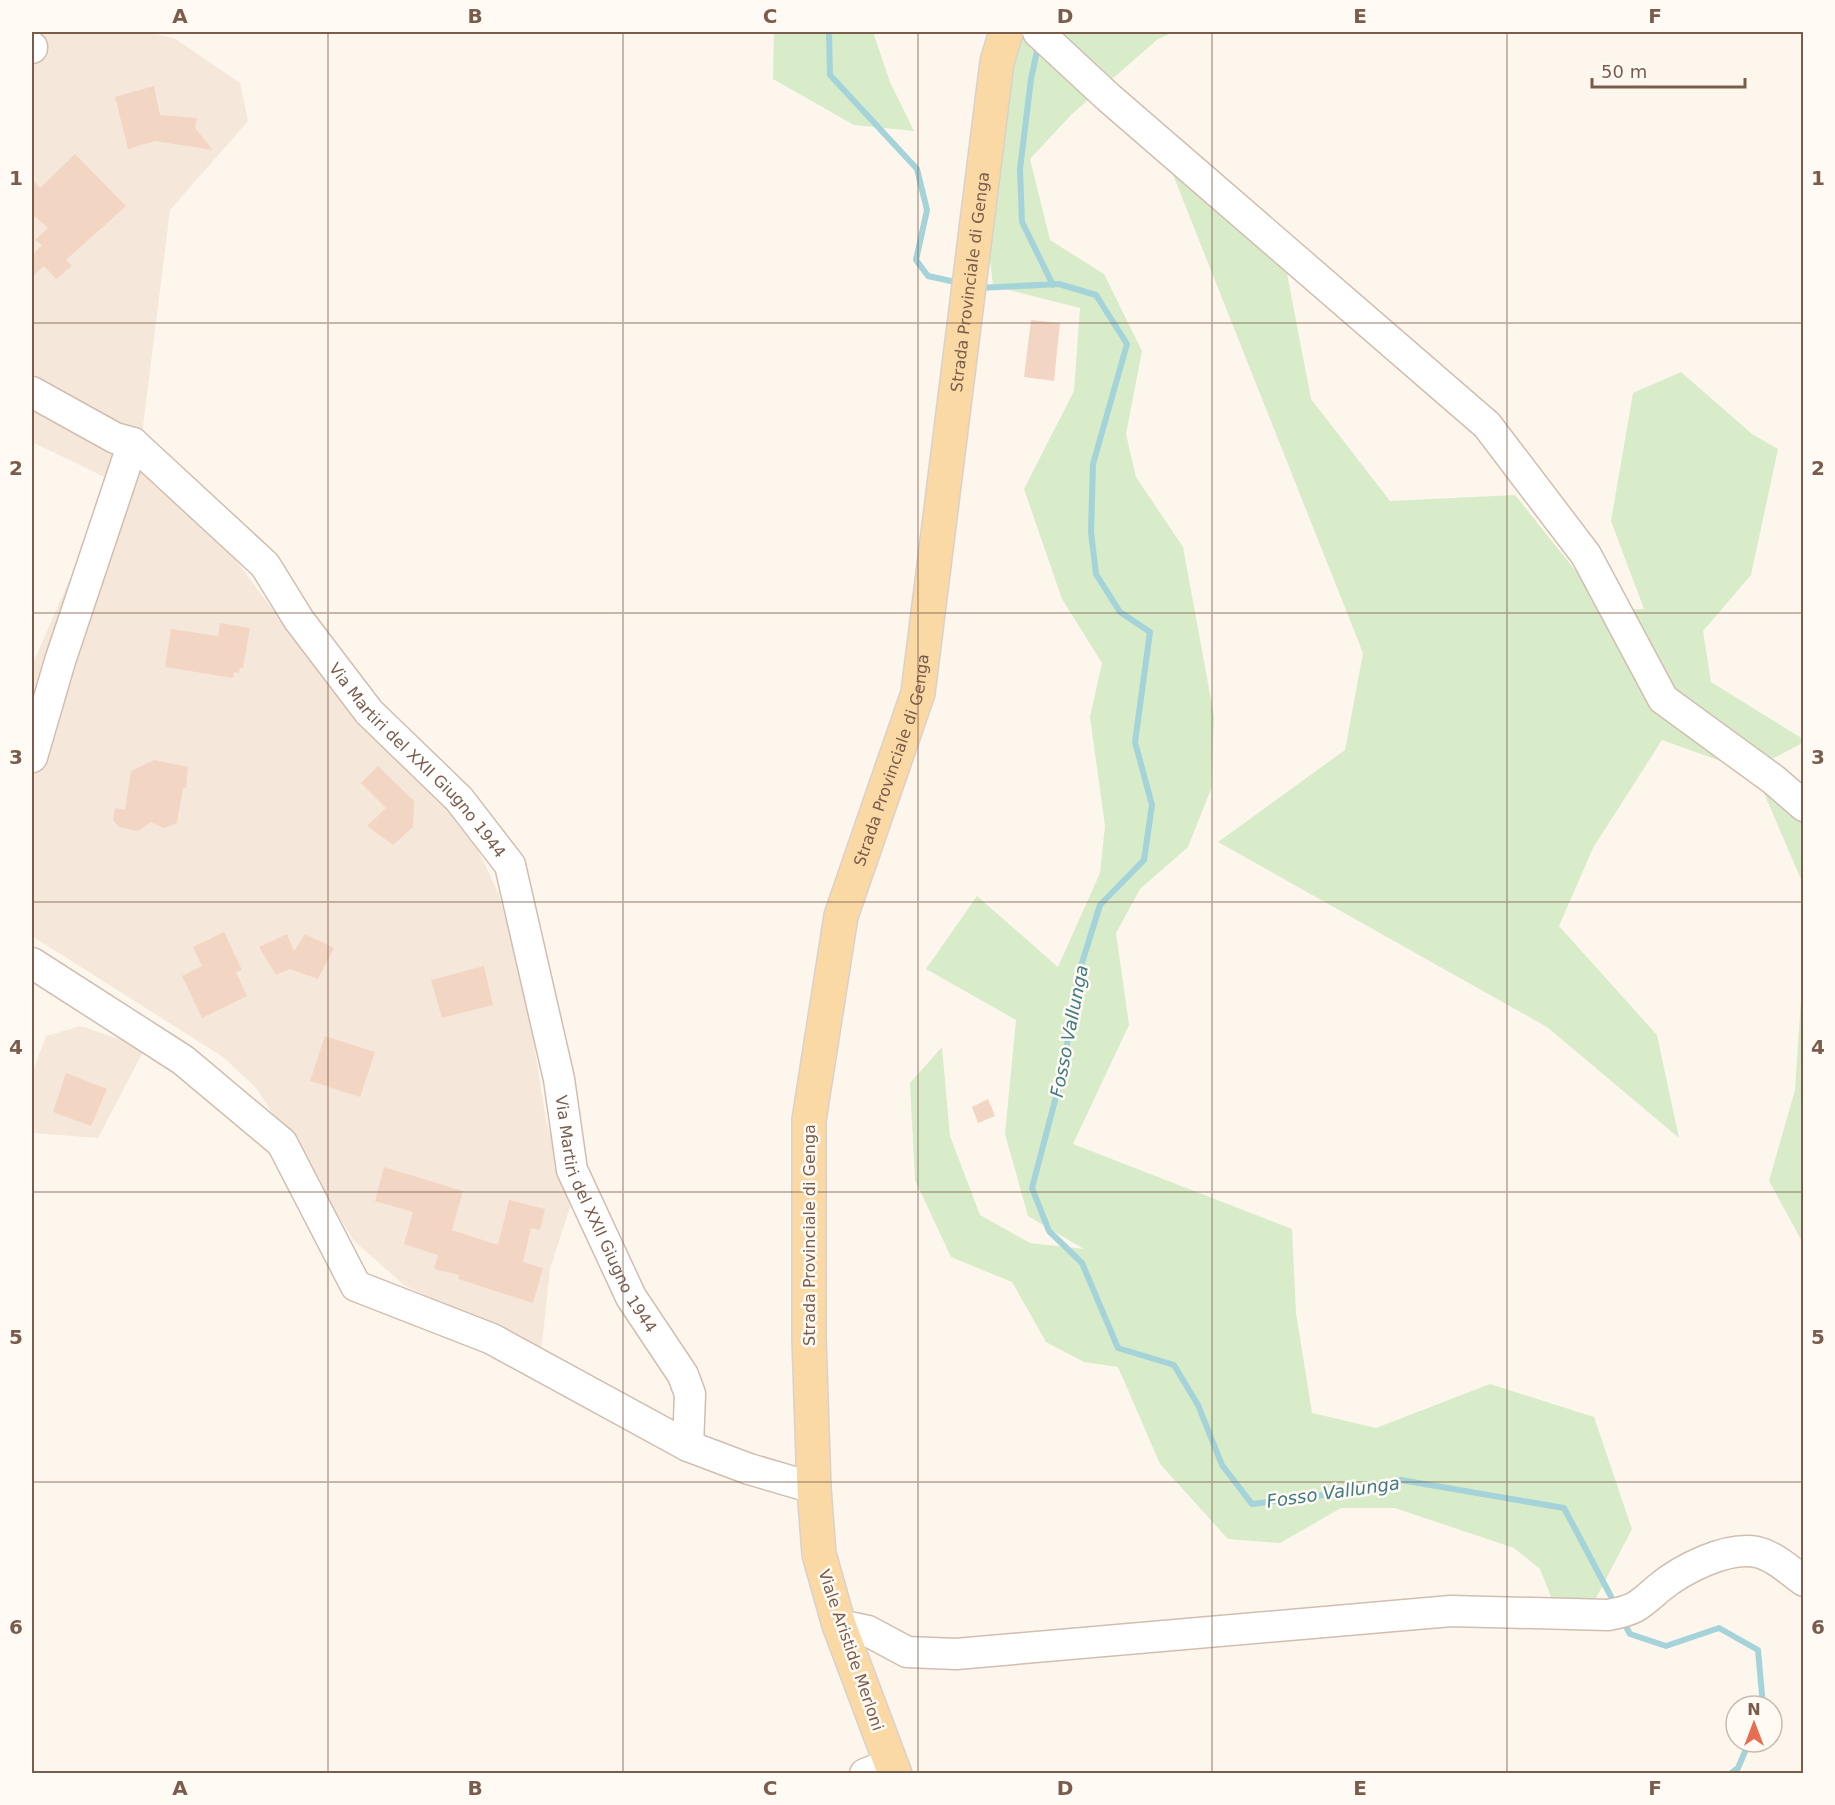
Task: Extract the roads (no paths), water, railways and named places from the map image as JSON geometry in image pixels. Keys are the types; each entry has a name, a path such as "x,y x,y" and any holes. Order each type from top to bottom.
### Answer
{"main road":[{"name":"Strada Provinciale di Genga","path":"814,1488 809,1338 809,1120 841,916 918,693 997,62 1006,32"},
{"name":"Viale Aristide Merloni","path":"814,1488 819,1554 883,1770"}],"street":[{"path":"1043,37 1487,425 1586,555 1663,699 1774,780 1803,806"},
{"name":"Via Martiri del XXII Giugno 1944","path":"32,392 116,438 133,443 265,565 300,620 369,712 459,799 510,866 559,1079 572,1170 631,1297 683,1375 690,1394 688,1446"},
{"path":"32,757 60,661 133,443"},
{"path":"32,963 183,1060 282,1143 356,1286 492,1339 688,1446 749,1469 814,1488"},
{"path":"839,1625 868,1630 907,1652 929,1655 1036,1649 1451,1611 1619,1613 1690,1569 1718,1556 1741,1552 1757,1552 1774,1559 1803,1581"}],"waterway":[{"name":"Fosso Vallunga","path":"829,32 830,75 917,169 927,210 916,260 928,276 960,283"},
{"path":"1038,46 1031,79 1020,169 1022,222 1053,285"},
{"name":"Fosso Vallunga","path":"978,288 1059,284 1096,295 1127,344 1093,464 1091,532 1096,574 1120,612 1150,632 1135,742 1152,805 1144,860 1100,905 1077,979 1063,1070 1032,1188 1049,1231 1082,1263 1118,1348 1174,1365 1198,1405 1222,1465 1252,1504 1339,1493 1401,1480 1564,1508 1615,1604"},
{"name":"Fosso Vallunga","path":"1623,1621 1630,1634 1666,1646 1719,1628 1758,1650 1762,1694"},
{"name":"Fosso Vallunga","path":"1730,1774 1738,1768 1744,1754"}]}
